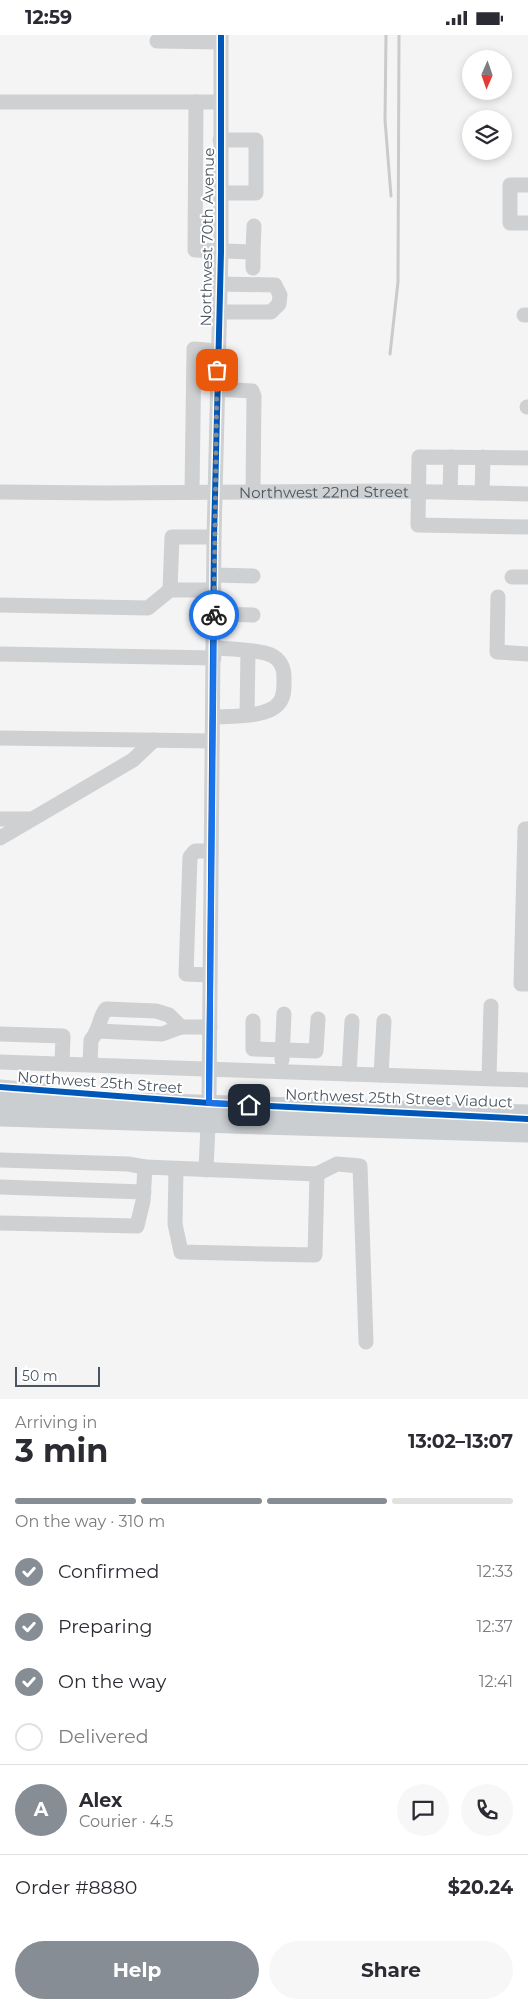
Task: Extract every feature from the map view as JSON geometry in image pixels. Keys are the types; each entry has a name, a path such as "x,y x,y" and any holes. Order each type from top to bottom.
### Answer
{"main road":[{"name":"Northwest 25th Street Viaduct","path":"0,1098 528,1114"},
{"name":"Northwest 25th Street Viaduct","path":"0,1117 528,1133"}],"street":[{"path":"157,41 221,39"},
{"name":"Northwest 70th Avenue","path":"206,1170 209,1103 217,351 221,252 221,39"},
{"path":"0,102 220,102"},
{"path":"196,102 194,250 254,252"},
{"path":"220,140 256,140 256,193 221,193"},
{"path":"528,185 510,185 510,223 528,223"},
{"path":"253,267 254,226"},
{"path":"219,312 271,312 279,304 280,295 275,285 220,284"},
{"path":"192,492 194,349 217,351"},
{"path":"217,389 252,391 254,396 253,492"},
{"path":"528,458 419,457 418,525 528,527"},
{"path":"450,492 451,457"},
{"path":"482,493 483,457"},
{"name":"Northwest 22nd Street","path":"0,492 419,491 528,494"},
{"path":"170,591 172,537 214,537"},
{"path":"0,605 148,608 170,591 253,576"},
{"path":"512,577 528,577"},
{"path":"498,597 497,652 528,654"},
{"path":"214,614 253,615"},
{"path":"247,715 248,651"},
{"path":"0,654 214,653 248,651 270,655 279,661 284,671 284,690 279,703 269,710 247,715 212,717"},
{"path":"0,739 212,741"},
{"path":"0,839 133,760 154,740"},
{"path":"0,819 33,819"},
{"path":"528,829 525,829 526,908 521,984 528,984"},
{"path":"210,975 186,974 190,857 195,851 211,851"},
{"path":"489,1079 491,1007"},
{"path":"90,1064 91,1040 98,1031 102,1014 106,1009 156,1011 170,1015 181,1027"},
{"path":"282,1071 284,1014"},
{"path":"253,1021 253,1049 316,1051 318,1019"},
{"path":"349,1074 352,1021"},
{"path":"382,1075 384,1021"},
{"path":"98,1031 162,1034 181,1027 210,1027"},
{"path":"0,1034 63,1036 62,1063"},
{"name":"Northwest 25th Street","path":"0,1062 528,1080"},
{"name":"Northwest 25th Street","path":"0,1087 209,1103 528,1119"},
{"path":"0,1160 128,1164 176,1169 317,1174 337,1164 360,1166 366,1342"},
{"path":"0,1223 136,1226 143,1201 145,1167"},
{"path":"176,1169 175,1224 181,1252 315,1255 317,1174"},
{"path":"0,1187 144,1192"}],"railway":[{"path":"386,35 385,120 391,196"},
{"path":"390,354 398,282 399,35"}],"cycle path":[{"path":"209,1103 214,537 221,252 221,35"},
{"path":"0,1087 209,1103 528,1119"}],"way so far":[{"path":"214,615 217,370"}],"route":[{"path":"214,615 209,1103 249,1105"}]}
